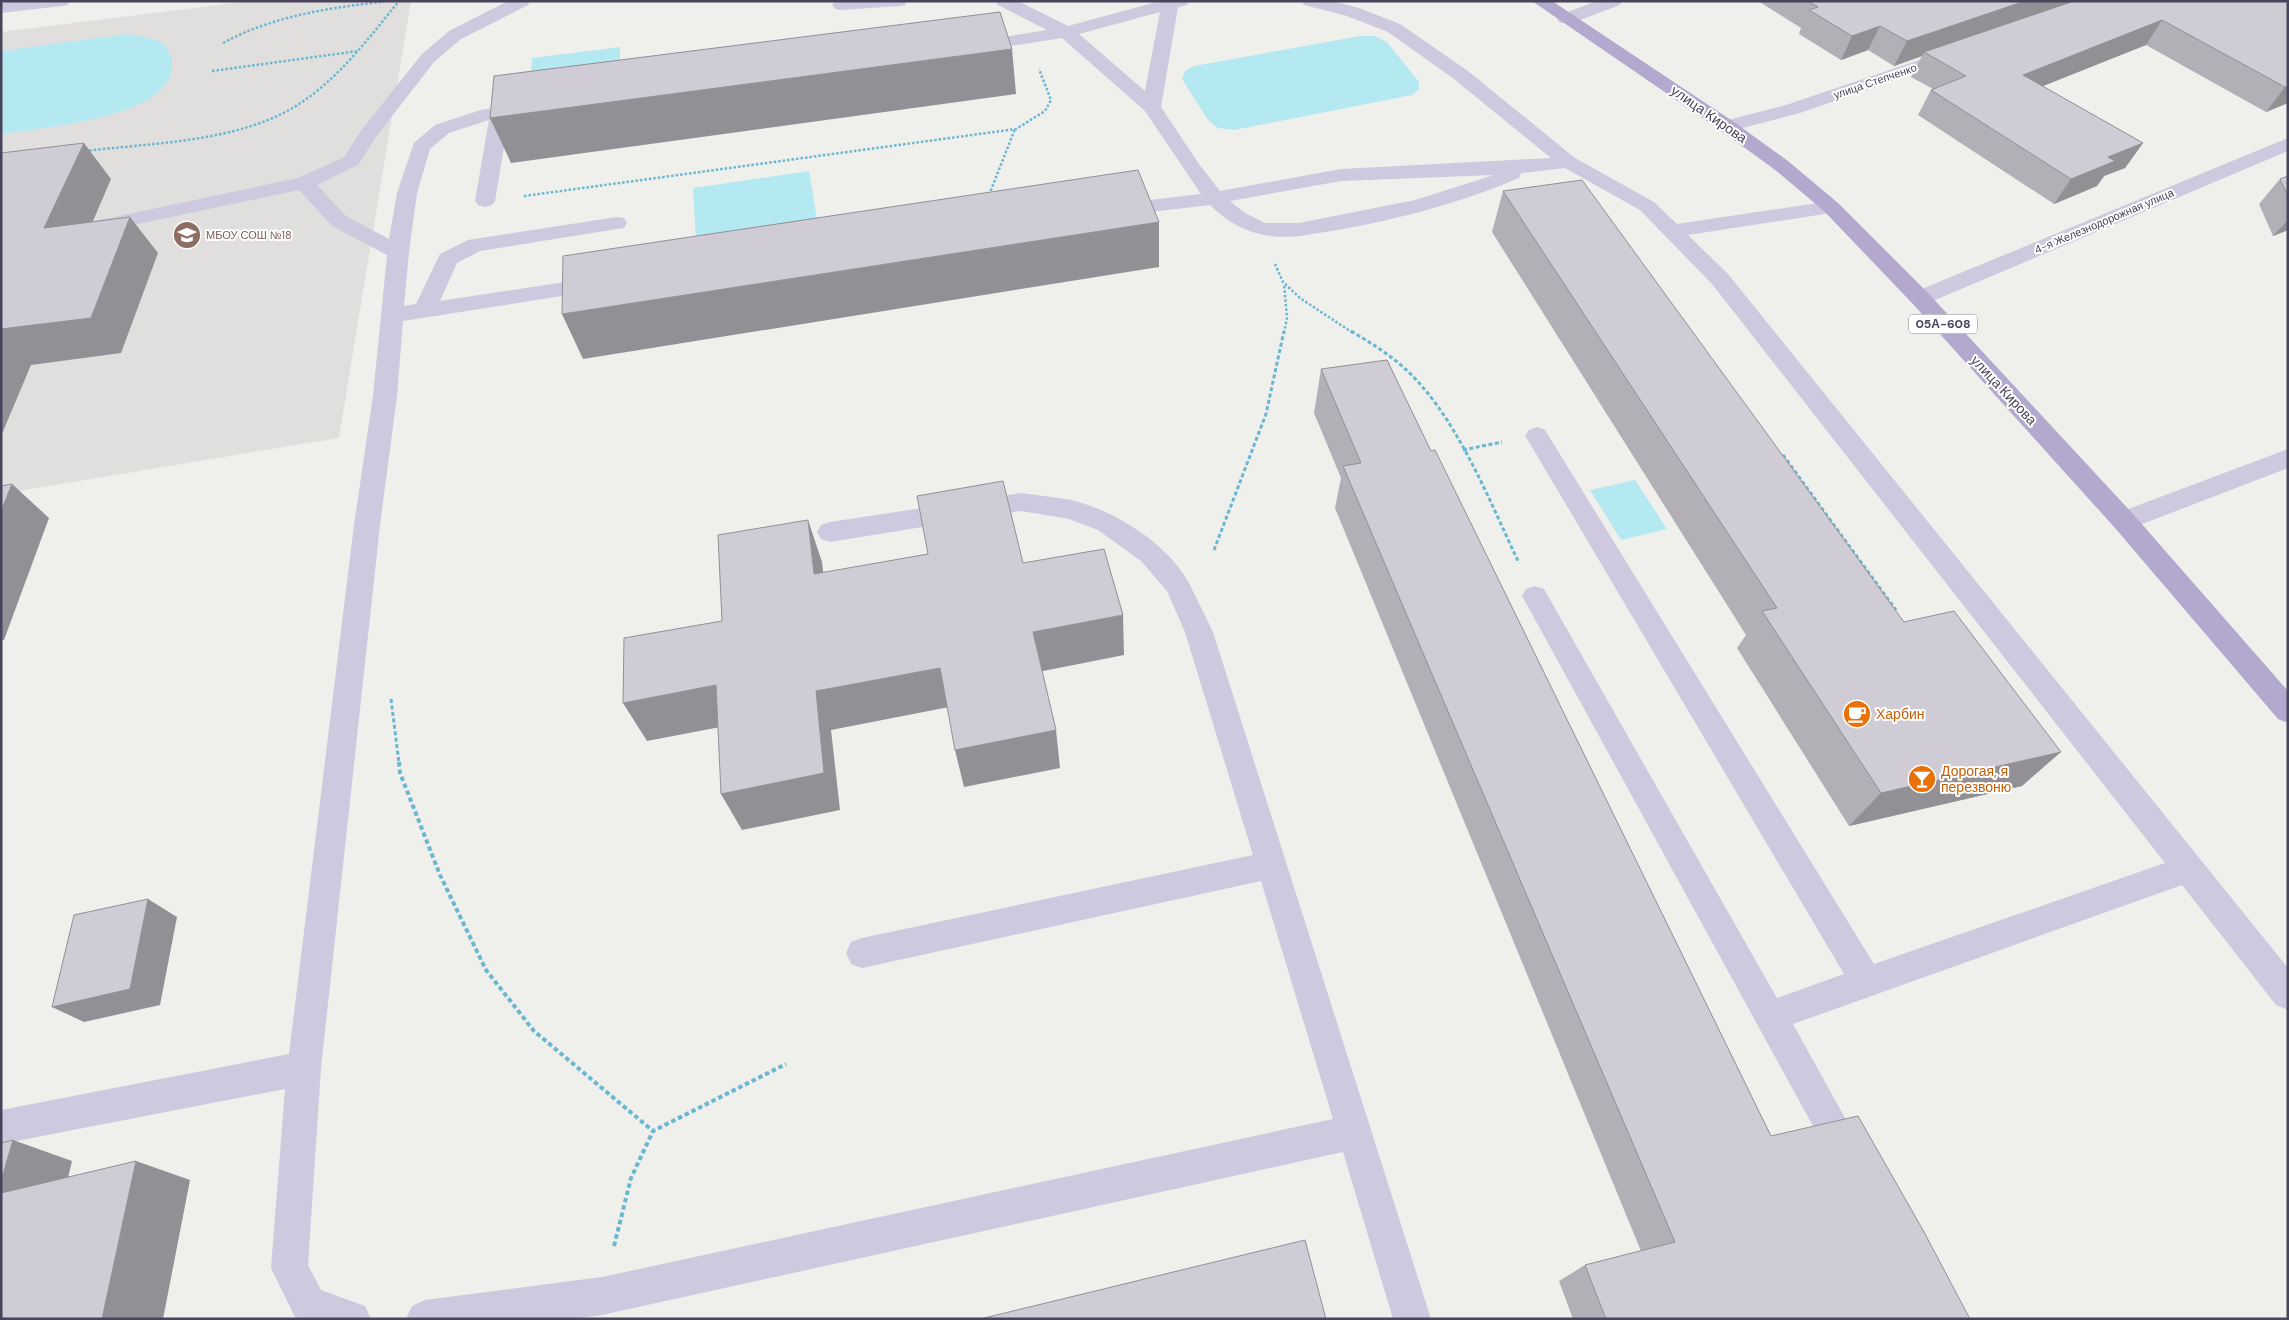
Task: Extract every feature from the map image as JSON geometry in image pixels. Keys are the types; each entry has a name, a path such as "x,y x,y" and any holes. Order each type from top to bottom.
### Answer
{"main road":[{"name":"улица Кирова","path":"1540,1 1727,126 1781,165 1831,207 1920,298 2124,521 2288,711"}],"street":[{"path":"1,8 62,1"},
{"path":"105,225 304,183 351,161 387,110 428,58 455,35 522,1"},
{"path":"841,5 899,1"},
{"path":"1004,1 1066,32 1152,108 1214,198 1238,218 1261,229 1281,231 1336,224 1409,208 1488,185 1525,168"},
{"path":"1310,1 1353,12 1394,28 1481,90 1568,162 1647,206 1720,279 2288,994"},
{"path":"1566,19 1614,1"},
{"path":"950,50 1066,32 1175,3 1152,108"},
{"name":"улица Степченко","path":"1727,126 1793,109 1973,47"},
{"path":"352,1319 308,1304 289,1268 304,1068 393,315 398,252 408,194 421,147 442,129 462,121 500,112 539,107"},
{"path":"485,201 500,112"},
{"name":"4-я Железнодорожная улица","path":"1920,298 2288,144"},
{"path":"1099,212 1214,198 1268,186 1339,175 1395,171 1525,168 1568,162"},
{"path":"304,183 339,221 398,252"},
{"path":"1672,231 1831,207"},
{"path":"425,309 448,259 475,245 617,223"},
{"path":"393,315 620,281"},
{"path":"1537,436 1867,984"},
{"path":"2124,521 2288,458"},
{"path":"830,532 1021,502 1071,510 1107,523 1150,554 1178,585 1199,632 1412,1319"},
{"path":"1535,596 1864,1184"},
{"path":"862,953 1270,865"},
{"path":"1771,1016 1867,984 2188,869"},
{"path":"1,1127 304,1068"},
{"path":"425,1319 602,1296 1353,1132"}],"path":[{"path":"223,42 242,31 282,18 331,8 388,1"},
{"path":"78,152 203,136 246,126 283,114 320,88 359,51 399,1"},
{"path":"485,201 1016,128 1045,111 1051,100 1029,39"},
{"path":"212,70 359,51"},
{"path":"988,197 1016,128"},
{"path":"1214,550 1266,414 1287,318 1284,283 1261,229"},
{"path":"1284,283 1340,325 1382,350 1416,380 1463,450 1535,596"},
{"path":"1779,450 1896,610"},
{"path":"390,690 400,774 440,875 486,970 534,1030 653,1131"},
{"path":"602,1296 631,1178 653,1131 786,1064"}],"shaded area":[{"name":"МБОУ СОШ №18","path":"251,1 411,1 339,438 1,494 1,32"},
{"path":"127,34 154,39 168,50 171,57 170,78 156,94 134,107 106,116 75,123 1,134 1,51"},
{"path":"1360,36 1375,36 1387,42 1419,82 1419,89 1412,95 1234,130 1218,128 1208,120 1182,79 1185,71 1194,66"},
{"path":"620,47 620,79 530,91 532,58"},
{"path":"809,171 818,225 696,243 693,188"},
{"path":"1635,480 1667,529 1621,540 1590,490"}],"building":[{"path":"1808,1 2025,1 1907,41 1880,26 1852,36 1809,10 1818,7"},
{"path":"2074,1 2288,1 2288,86 2285,87 2162,20 2023,75 2143,143 2108,157 2115,161 2071,179 1931,90 1966,76 1924,52"},
{"path":"1000,12 1012,49 490,118 494,76"},
{"path":"84,143 44,228 130,217 91,318 1,329 1,153"},
{"path":"1138,170 1159,222 562,314 563,256"},
{"path":"2288,176 2288,196 2280,179"},
{"path":"1582,180 1904,622 1954,611 2061,752 1881,793 1762,611 1777,608 1503,191"},
{"path":"1387,360 1431,451 1435,450 1771,1136 1858,1116 1924,1232 1970,1319 1606,1319 1585,1265 1675,1242 1343,466 1361,463 1321,369"},
{"path":"1003,481 1023,563 1104,549 1123,615 1033,632 1056,730 955,750 940,668 816,691 824,773 721,794 716,685 623,703 624,638 722,621 718,535 808,520 814,574 928,554 917,496"},
{"path":"12,484 1,511 1,486"},
{"path":"148,899 130,989 52,1007 74,915"},
{"path":"13,1140 1,1181 1,1143"},
{"path":"136,1161 102,1319 1,1319 1,1193"},
{"path":"1305,1240 1326,1319 980,1319"}],"place":[{"name":"МБОУ СОШ №18","path":"187,235"},
{"name":"Харбин","path":"1857,714"},
{"name":"Дорогая, я перезвоню","path":"1922,779"}]}
